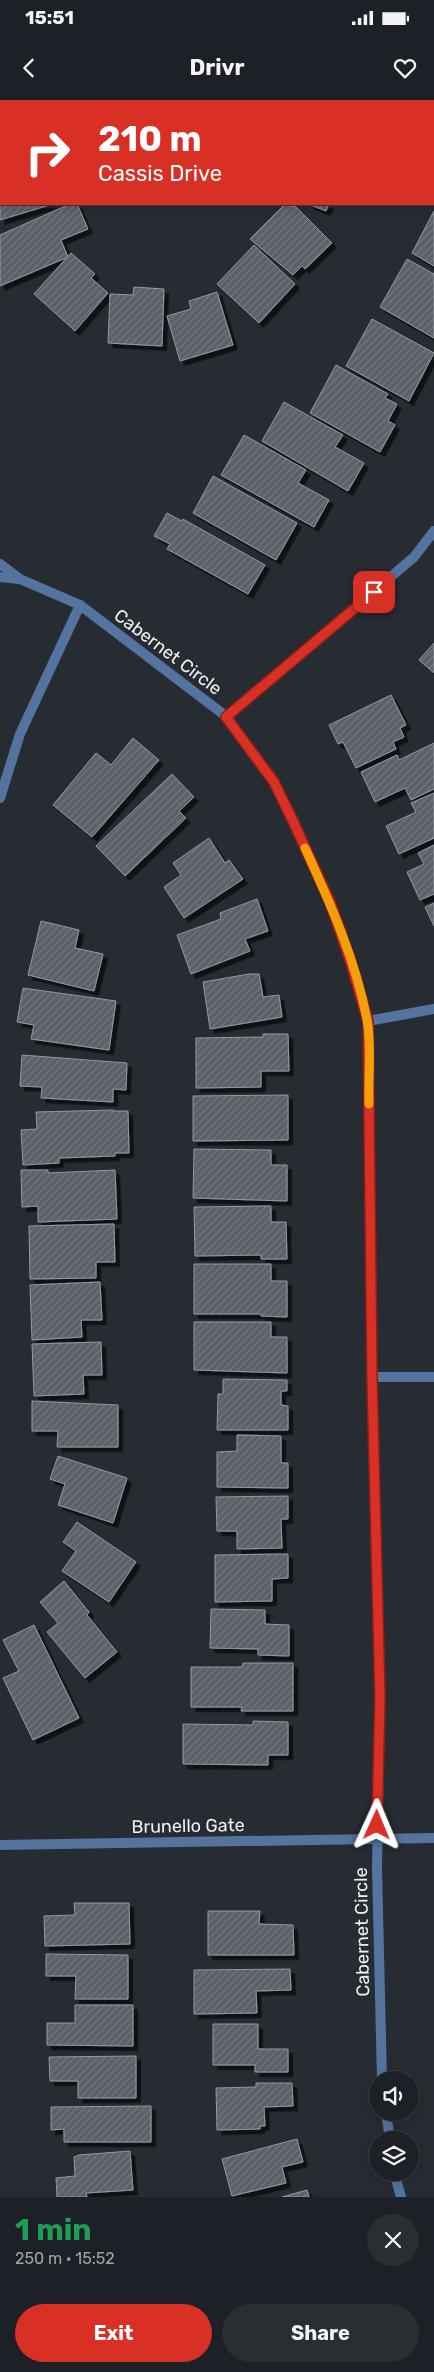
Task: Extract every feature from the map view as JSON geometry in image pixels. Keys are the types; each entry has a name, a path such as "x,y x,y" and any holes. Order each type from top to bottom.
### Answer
{"street":[{"path":"226,717 414,558 434,530"},
{"name":"Cabernet Circle","path":"0,564 20,579 80,605 226,717 274,782 292,819 330,902 368,1021 372,1378 380,1697 377,1840 382,2071"},
{"name":"Cabernet Circle","path":"0,577 20,579"},
{"path":"0,798 20,734 80,605"},
{"path":"368,1021 434,1010"},
{"path":"372,1378 434,1377"},
{"name":"Brunello Gate","path":"0,1845 434,1838"},
{"path":"397,2181 401,2197"}],"building":[{"path":"0,205 50,205 0,220"},
{"path":"68,205 77,205 88,229 61,240 68,257 0,286 0,235"},
{"path":"284,205 289,205 296,207 332,243 305,269 302,266 293,275 250,239"},
{"path":"311,205 329,205 326,211"},
{"path":"434,211 434,266 412,253"},
{"path":"254,245 295,284 259,323 217,284"},
{"path":"71,253 95,274 91,278 108,293 75,331 34,294"},
{"path":"407,259 434,274 434,338 380,307"},
{"path":"134,287 164,289 162,346 108,343 110,294 133,295"},
{"path":"217,292 233,345 180,361 167,316 191,309 189,301"},
{"path":"372,319 434,353 409,401 346,366"},
{"path":"336,365 388,394 385,398 397,404 388,421 395,425 380,452 310,413"},
{"path":"284,402 343,435 335,447 364,463 348,491 262,441"},
{"path":"244,435 306,470 298,483 329,500 314,527 221,475"},
{"path":"213,476 297,523 276,560 193,513"},
{"path":"167,513 182,521 183,519 265,565 248,594 167,549 170,544 154,536"},
{"path":"434,643 434,673 419,660"},
{"path":"391,695 406,725 400,728 404,737 393,742 396,749 356,768 343,742 338,744 329,725"},
{"path":"133,738 159,760 92,837 53,805 96,753 111,765"},
{"path":"434,743 434,789 411,800 405,788 375,802 361,772 397,755 399,760"},
{"path":"172,774 194,797 179,811 186,818 125,876 96,846"},
{"path":"434,793 434,838 399,854 386,826 416,812 411,803"},
{"path":"209,838 225,863 229,860 243,879 184,918 164,887 181,875 173,863"},
{"path":"434,845 434,894 420,900 407,872 424,864 418,853"},
{"path":"257,899 268,931 245,939 250,951 191,974 177,935 221,919 220,913"},
{"path":"434,903 434,926 425,907"},
{"path":"41,921 79,930 75,948 103,954 94,991 28,975"},
{"path":"259,974 263,997 279,995 282,1017 210,1029 203,982"},
{"path":"23,988 116,1001 109,1050 31,1039 34,1025 17,1022"},
{"path":"263,1034 288,1034 289,1071 261,1071 261,1087 196,1088 196,1038 263,1037"},
{"path":"22,1055 127,1063 126,1090 113,1089 113,1102 41,1098 42,1087 20,1086"},
{"path":"288,1095 288,1140 193,1141 193,1096"},
{"path":"128,1111 129,1153 115,1153 115,1156 59,1158 59,1163 23,1165 21,1130 37,1129 36,1112"},
{"path":"194,1149 271,1150 271,1165 287,1165 287,1201 193,1198"},
{"path":"21,1170 48,1170 48,1173 115,1170 117,1219 38,1222 38,1206 22,1207"},
{"path":"271,1206 271,1222 286,1222 287,1259 261,1259 261,1255 195,1256 194,1207"},
{"path":"114,1224 115,1262 96,1262 96,1278 30,1279 29,1226"},
{"path":"194,1264 271,1264 271,1281 287,1281 287,1317 261,1316 261,1314 194,1314"},
{"path":"100,1282 102,1320 81,1320 82,1337 32,1340 30,1285"},
{"path":"194,1322 271,1322 271,1337 287,1337 287,1373 194,1370"},
{"path":"101,1342 102,1375 83,1375 84,1394 34,1396 32,1344"},
{"path":"223,1379 287,1380 287,1391 281,1391 281,1405 288,1406 288,1430 217,1430 218,1394 223,1394"},
{"path":"32,1401 118,1405 118,1447 57,1447 58,1431 32,1431"},
{"path":"237,1435 281,1436 281,1463 288,1463 288,1488 217,1487 217,1452 237,1451"},
{"path":"58,1456 127,1478 113,1523 58,1505 65,1484 50,1479"},
{"path":"288,1496 288,1519 281,1519 282,1548 237,1549 237,1531 217,1531 216,1497"},
{"path":"77,1522 136,1562 109,1602 62,1571 76,1551 63,1542"},
{"path":"288,1554 288,1578 272,1579 272,1601 215,1602 215,1555"},
{"path":"64,1581 89,1612 87,1615 117,1652 85,1678 47,1632 58,1623 40,1602"},
{"path":"211,1609 265,1610 265,1624 289,1625 289,1656 258,1655 258,1649 210,1648"},
{"path":"34,1625 79,1718 33,1740 3,1678 19,1671 3,1640"},
{"path":"243,1663 293,1663 293,1711 241,1711 242,1707 191,1707 191,1667 242,1667"},
{"path":"253,1721 288,1722 288,1755 268,1755 268,1765 183,1764 183,1724 253,1725"},
{"path":"74,1903 129,1903 130,1944 45,1946 44,1916 75,1915"},
{"path":"208,1911 260,1911 259,1924 293,1925 294,1955 208,1955"},
{"path":"46,1954 128,1955 128,1999 75,1999 76,1976 46,1976"},
{"path":"290,1969 291,1990 256,1991 257,2013 194,2014 194,1970"},
{"path":"75,2005 133,2005 133,2046 47,2045 47,2023 75,2023"},
{"path":"213,2024 258,2024 258,2049 288,2049 288,2072 255,2072 255,2065 213,2065"},
{"path":"136,2056 136,2098 78,2098 78,2081 50,2081 49,2057"},
{"path":"256,2083 292,2083 293,2106 264,2107 265,2126 260,2126 260,2129 217,2130 216,2088 256,2087"},
{"path":"151,2106 151,2142 64,2142 64,2129 51,2130 51,2107"},
{"path":"297,2139 303,2162 282,2167 286,2183 232,2196 222,2159"},
{"path":"130,2151 133,2190 86,2193 87,2197 57,2197 56,2178 75,2176 74,2157"},
{"path":"307,2190 309,2197 282,2197"}],"slow traffic":[{"path":"305,848 330,902 368,1021 369,1104"}],"route":[{"path":"374,592 226,717 274,782 292,819 330,902 368,1021 372,1378 380,1697 377,1825"}]}
